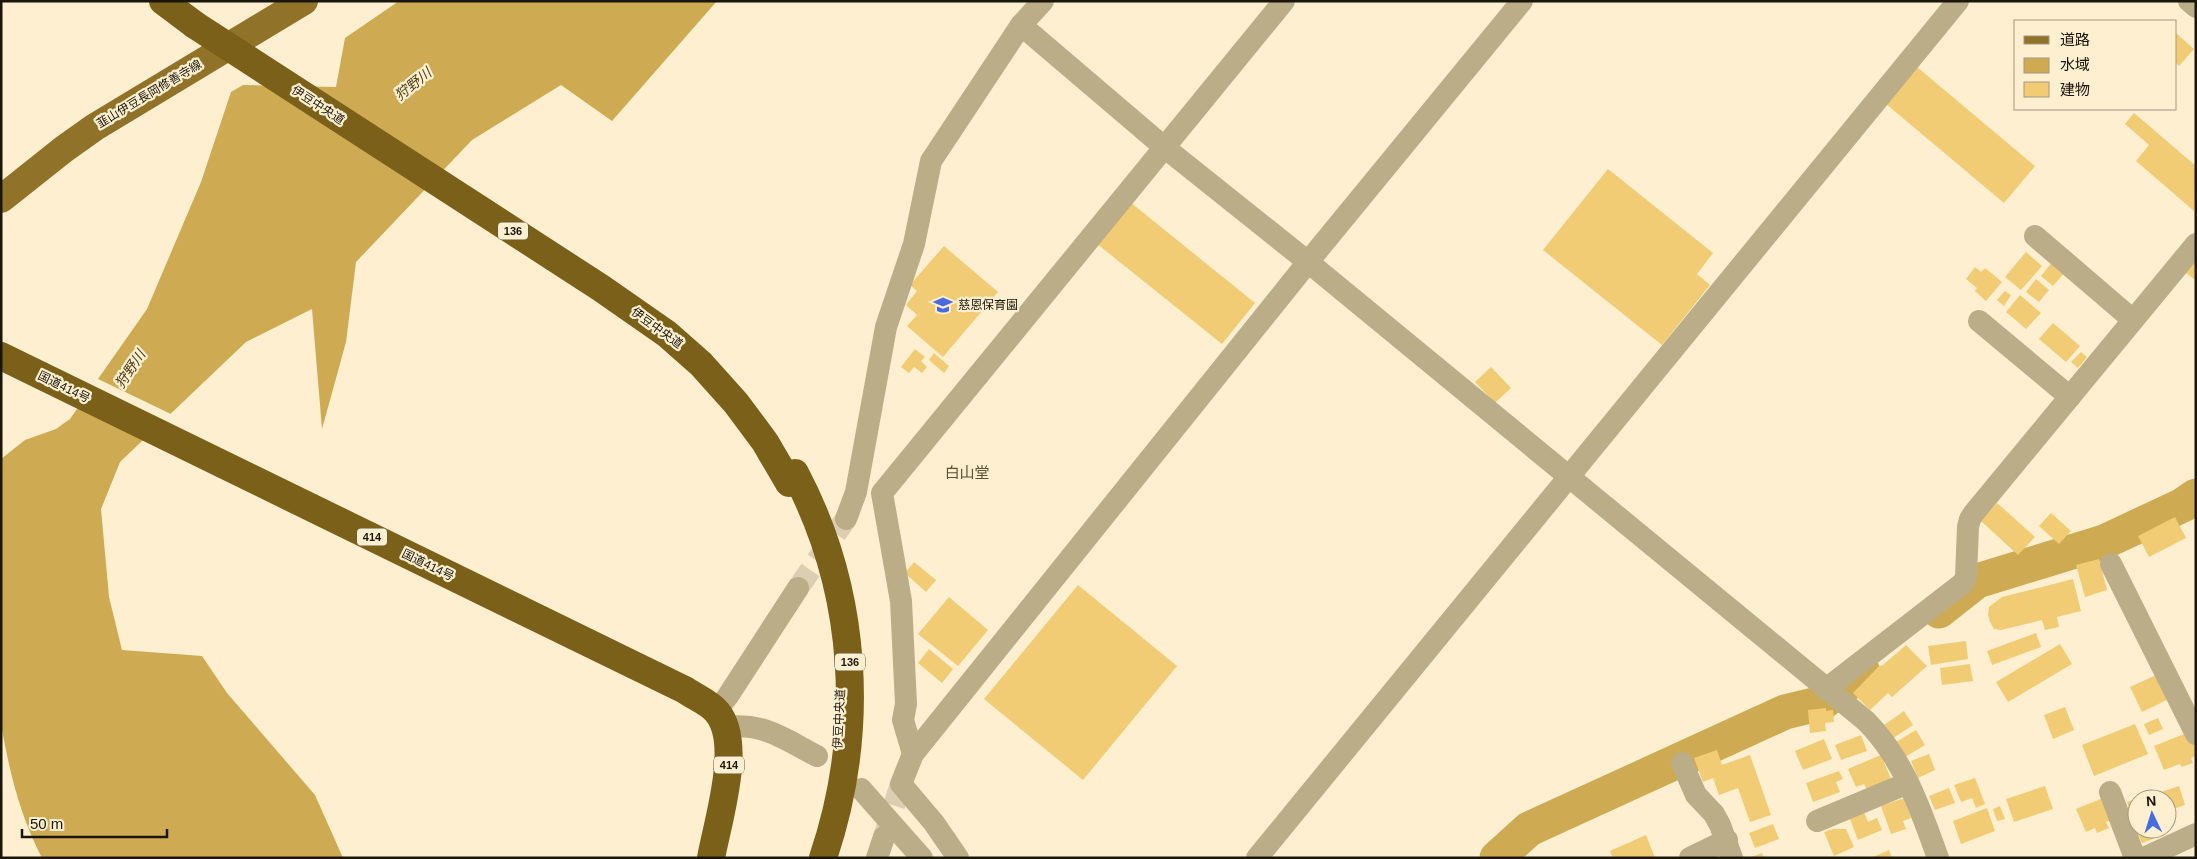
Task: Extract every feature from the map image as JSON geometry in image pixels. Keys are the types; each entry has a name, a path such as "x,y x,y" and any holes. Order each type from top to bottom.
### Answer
{"highway":[{"name":"伊豆中央道","path":"163,1 198,21 605,280 673,329 705,357 742,397 772,438 792,478 824,573 839,650 840,706 838,750 832,784 812,858"},
{"name":"伊豆中央道","path":"178,1 198,21"},
{"name":"国道414号","path":"1,356 685,690 721,719"},
{"name":"伊豆中央道","path":"792,478 807,496 831,559 839,590 849,650 851,714 848,752 838,810 823,858"},
{"name":"414","path":"711,858 730,760 730,742 721,719"}],"main road":[{"name":"韮山伊豆長岡修善寺線","path":"1,199 95,127 304,1"}],"street":[{"path":"846,520 856,492 886,327 914,244 931,162 1022,25 1043,1"},
{"path":"913,754 903,720 906,704 901,601 882,493 1284,1"},
{"path":"958,858 934,823 901,784 913,754 1308,262 1522,1"},
{"path":"1257,858 1958,1"},
{"path":"2189,1 2196,7"},
{"path":"1022,25 1164,147 1308,262 1877,732 1908,783 1938,858"},
{"path":"2035,236 2133,320"},
{"path":"1826,689 1963,583 1966,577 1970,519 2196,244"},
{"path":"1979,321 2070,397"},
{"path":"2111,564 2196,734"},
{"path":"798,588 728,696 721,719 753,726 773,733 817,756"},
{"path":"1682,763 1696,795 1714,814 1730,849 1690,858"},
{"path":"1817,821 1908,783"},
{"path":"861,790 922,858"},
{"path":"2110,792 2136,858"},
{"path":"2144,858 2196,834"}],"water":[{"name":"狩野川","path":"399,1 717,1 612,121 561,85 472,140 356,262 346,342 322,429 312,309 246,342 120,462 101,509 109,597 122,650 202,656 227,693 315,795 343,858 42,858 21,809 1,724 1,459 25,440 56,429 70,419 147,309 201,182 231,92 243,85 336,87 345,38"}],"pier":[{"path":"96,378 173,415 148,439 77,404"}],"building":[{"path":"2177,34 2194,49 2179,66 2177,64"},
{"path":"1917,67 2035,166 2004,203 1886,104"},
{"path":"2134,113 2196,166 2194,211 2136,161 2149,145 2125,124"},
{"path":"1608,169 1713,253 1697,274 1710,285 1662,345 1543,250"},
{"path":"1130,202 1255,303 1222,344 1096,243"},
{"path":"944,246 998,292 943,357 907,326 917,315 906,305 917,291 910,285"},
{"path":"2026,252 2042,266 2021,290 2005,277"},
{"path":"2196,257 2196,277 2194,279 2184,271"},
{"path":"2053,261 2065,272 2053,286 2041,276"},
{"path":"1975,267 1981,272 1985,268 2002,282 1986,301 1975,291 1977,288 1966,279"},
{"path":"2036,279 2049,290 2039,302 2026,292"},
{"path":"2005,291 2011,295 2004,306 1997,300"},
{"path":"2020,295 2041,313 2026,329 2006,312"},
{"path":"2053,323 2080,346 2066,362 2039,339"},
{"path":"915,349 925,357 921,361 927,367 922,373 914,367 909,373 901,367"},
{"path":"2081,352 2087,357 2078,368 2071,362"},
{"path":"934,353 949,366 944,373 929,360"},
{"path":"1491,367 1511,388 1495,403 1475,382"},
{"path":"1997,503 2035,537 2018,555 1981,521"},
{"path":"2051,513 2071,531 2059,544 2039,526"},
{"path":"2175,517 2186,538 2149,557 2138,536"},
{"path":"2099,559 2107,590 2085,597 2076,565"},
{"path":"914,562 936,580 926,592 905,573"},
{"path":"2073,579 2081,611 2057,617 2059,627 2045,630 2042,620 2001,630 1994,629 1988,615 1989,607 2002,597"},
{"path":"1078,585 1177,666 1083,780 984,699"},
{"path":"949,597 988,630 958,666 918,634"},
{"path":"2036,633 2041,647 1992,665 1987,651"},
{"path":"1966,641 1968,659 1931,665 1928,646"},
{"path":"2060,644 2072,664 2008,702 1996,682"},
{"path":"1906,645 1927,666 1892,697 1888,693 1870,710 1853,693 1878,667 1883,665"},
{"path":"929,649 953,669 942,683 918,663"},
{"path":"1970,664 1973,681 1942,685 1940,668"},
{"path":"2156,675 2167,700 2142,712 2130,687"},
{"path":"2065,707 2074,730 2053,739 2044,715"},
{"path":"1826,708 1826,711 1833,710 1834,722 1825,723 1826,731 1810,733 1808,710"},
{"path":"1904,711 1913,725 1893,738 1884,725"},
{"path":"2158,718 2163,729 2149,735 2144,724"},
{"path":"2135,724 2148,754 2094,776 2082,745"},
{"path":"1916,730 1925,745 1905,757 1896,742"},
{"path":"2189,732 2196,749 2196,756 2191,758 2193,763 2182,767 2180,764 2164,770 2154,746"},
{"path":"1861,735 1867,751 1841,760 1835,745"},
{"path":"1824,739 1832,759 1803,770 1795,751"},
{"path":"1717,750 1722,765 1750,755 1771,815 1750,822 1738,788 1719,795 1713,778 1703,782 1694,758"},
{"path":"1929,754 1935,770 1918,778 1911,761"},
{"path":"1881,755 1891,779 1867,790 1864,784 1856,787 1848,769"},
{"path":"1839,771 1843,779 1836,782 1840,792 1813,802 1806,783"},
{"path":"1975,778 1985,804 1976,808 1972,798 1961,802 1954,785"},
{"path":"2045,786 2053,809 2014,822 2006,799"},
{"path":"2179,786 2185,805 2177,808 2177,789 2170,789"},
{"path":"1949,788 1955,803 1935,810 1929,796"},
{"path":"1904,798 1911,818 1903,821 1906,829 1891,834 1881,806"},
{"path":"2103,798 2112,820 2106,822 2109,828 2097,833 2095,828 2086,832 2076,809"},
{"path":"2000,806 2005,819 1997,821 1993,809"},
{"path":"1987,808 1995,831 1961,844 1953,821"},
{"path":"1864,812 1868,822 1877,818 1882,830 1858,840 1850,819"},
{"path":"1773,824 1779,839 1755,848 1749,833"},
{"path":"1833,829 1846,829 1854,847 1834,856 1824,832"},
{"path":"1646,835 1655,858 1613,858 1610,851"},
{"path":"2140,839 2153,839 2142,843"},
{"path":"1889,850 1892,858 1871,858"},
{"path":"1762,853 1764,858 1749,858"}],"waterway":[{"path":"1939,611 1977,581 2104,542 2183,505 2196,496"},
{"path":"1497,858 1529,829 1785,712 1822,703 1863,672"}],"tunnel":[{"path":"798,588 846,519"},
{"path":"884,837 901,784"}],"place":[{"name":"慈恩保育園","path":"943,305"}],"district":[{"name":"白山堂","path":"967,472"}]}
